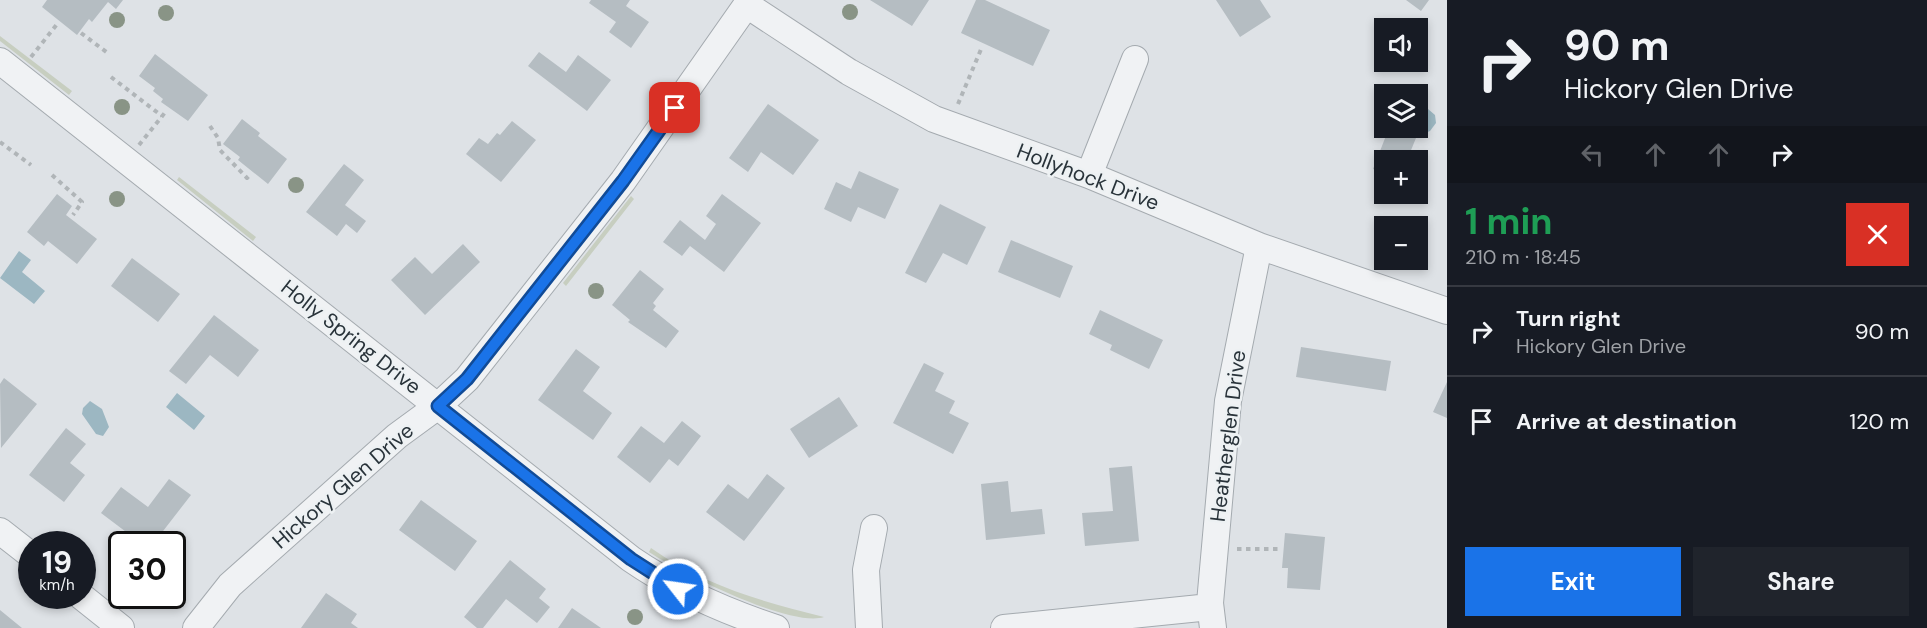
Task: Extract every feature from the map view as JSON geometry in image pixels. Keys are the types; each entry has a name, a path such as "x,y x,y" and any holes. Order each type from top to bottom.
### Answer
{"street":[{"name":"Hollyhock Drive","path":"748,3 849,72 934,119 1089,175 1259,246 1447,311"},
{"name":"Hickory Glen Drive","path":"196,628 230,585 397,436 438,406 467,379 623,181 748,3"},
{"path":"1089,175 1134,59"},
{"name":"Holly Spring Drive","path":"0,61 650,572 698,598 776,628"},
{"name":"Heatherglen Drive","path":"1211,618 1228,401 1259,246"},
{"path":"869,628 866,570 874,528"},
{"path":"0,531 18,545"},
{"path":"96,608 121,628"},
{"path":"1004,628 1211,618"}],"path":[{"path":"31,57 58,23"},
{"path":"81,33 109,54"},
{"path":"955,111 982,47"},
{"path":"111,77 162,116"},
{"path":"136,148 167,110"},
{"path":"210,126 227,160 247,178 251,174"},
{"path":"0,142 31,165"},
{"path":"52,175 81,200 81,205 73,215"},
{"path":"1234,549 1281,549"}],"shaded area":[{"path":"0,36 72,91 69,95 0,41"},
{"path":"179,177 256,237 253,241 177,180"},
{"path":"631,196 634,199 566,286 563,283"},
{"path":"651,548 692,572 734,591 824,617 808,618 762,607 684,572 649,552"}],"water":[{"path":"1428,109 1435,115 1436,123 1428,132"},
{"path":"19,251 31,260 22,272 45,291 34,304 0,278"},
{"path":"177,393 205,416 194,430 166,407"},
{"path":"90,401 102,409 109,427 103,436 96,434 82,414 83,408"}],"building":[{"path":"47,0 123,0 116,9 108,2 92,22 89,19 77,35 42,7"},
{"path":"591,0 630,0 626,6 649,22 631,48 609,32 616,22 589,3"},
{"path":"870,0 929,0 912,26"},
{"path":"976,0 985,0 1050,30 1033,66 961,33"},
{"path":"1216,0 1260,0 1271,17 1240,37"},
{"path":"1406,0 1429,0 1421,11"},
{"path":"539,52 566,72 578,55 611,80 587,111 528,66"},
{"path":"155,54 208,95 188,121 161,102 163,99 153,91 155,88 139,76"},
{"path":"768,104 819,140 793,175 761,152 748,172 729,158"},
{"path":"242,119 260,133 258,136 287,159 268,184 238,160 240,157 223,144"},
{"path":"512,121 536,140 501,182 466,154 479,138 488,144 497,133 500,135"},
{"path":"1385,138 1416,138 1411,150 1380,150"},
{"path":"344,164 364,180 345,205 366,221 357,233 346,224 337,236 306,212"},
{"path":"859,171 899,189 885,219 858,207 851,222 824,209 836,182 851,189"},
{"path":"57,194 72,206 66,215 97,239 77,264 48,241 44,246 27,232"},
{"path":"722,194 761,223 724,272 690,246 682,256 663,242 680,220 705,240 716,224 706,216"},
{"path":"940,204 986,227 967,265 943,253 926,283 905,273"},
{"path":"1011,240 1073,266 1060,298 998,272"},
{"path":"463,244 480,262 425,315 391,280 415,257 432,274"},
{"path":"132,258 180,294 158,322 111,286"},
{"path":"640,270 664,289 653,303 656,306 653,310 679,331 666,348 628,322 630,320 612,305"},
{"path":"1100,310 1163,340 1149,369 1110,350 1112,345 1089,334"},
{"path":"214,315 259,350 238,377 210,355 186,384 169,371"},
{"path":"1301,347 1391,361 1386,391 1296,377"},
{"path":"576,349 600,367 583,391 612,413 593,440 538,400"},
{"path":"924,363 944,373 935,391 955,401 949,413 969,423 953,454 893,423"},
{"path":"4,378 37,404 1,448 0,384"},
{"path":"1447,382 1447,418 1433,412"},
{"path":"839,397 858,426 809,458 790,429"},
{"path":"682,421 701,436 678,466 669,459 650,483 617,457 641,426 664,443"},
{"path":"66,428 86,444 70,463 85,475 64,502 29,475"},
{"path":"1132,466 1139,541 1085,546 1082,513 1113,511 1109,468"},
{"path":"767,474 785,488 744,541 706,512 728,484 748,499"},
{"path":"169,479 191,495 163,531 125,531 101,513 121,487 148,507"},
{"path":"1008,481 1011,512 1042,509 1045,534 986,540 981,484"},
{"path":"421,500 477,541 455,571 399,530"},
{"path":"1285,533 1325,537 1320,590 1287,588 1288,568 1282,568"},
{"path":"510,560 546,589 539,598 550,607 537,623 506,599 483,628 477,628 464,617"},
{"path":"326,593 357,614 351,623 358,628 301,628"},
{"path":"572,608 601,628 558,628"},
{"path":"0,610 22,628 0,628"}],"route":[{"path":"675,108 623,181 467,379 438,406 631,559 678,589"}]}
